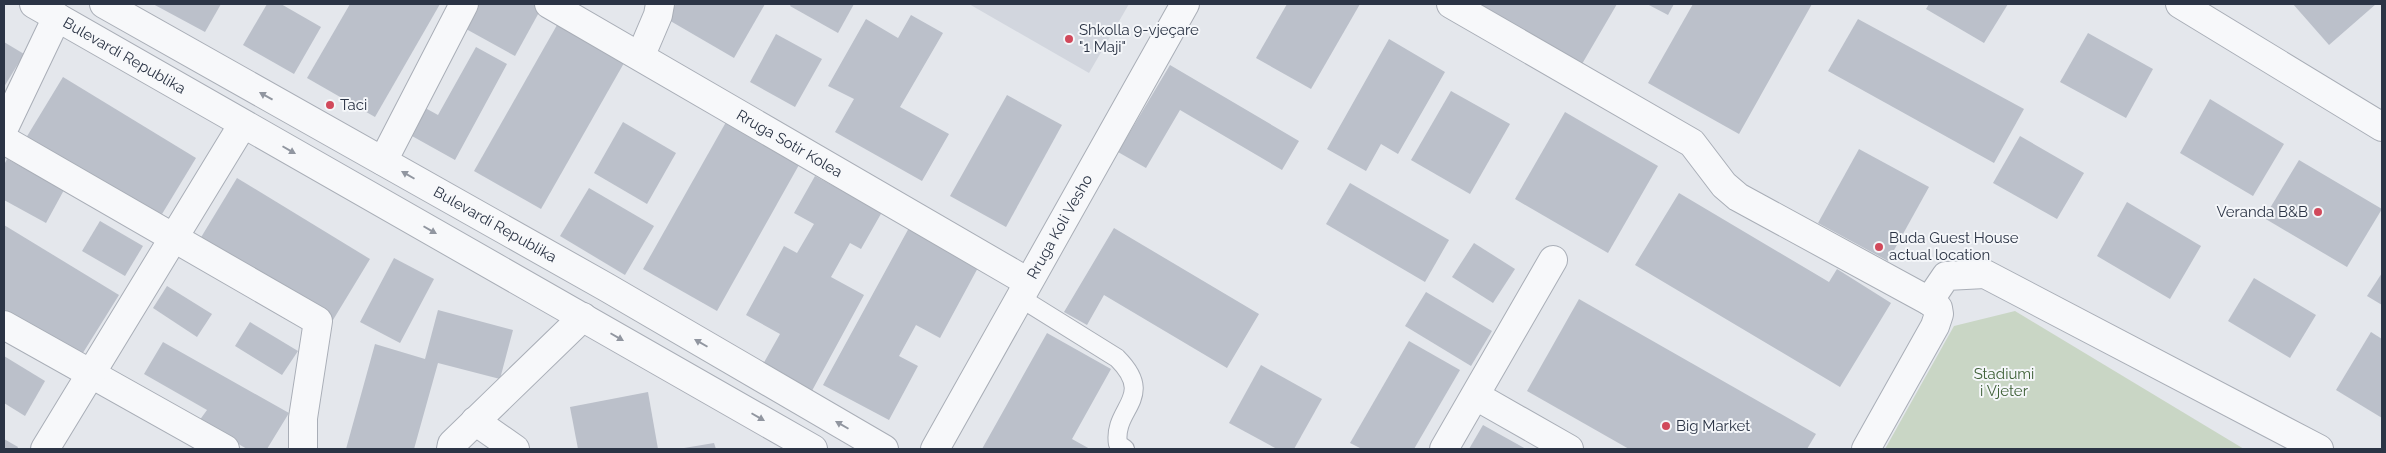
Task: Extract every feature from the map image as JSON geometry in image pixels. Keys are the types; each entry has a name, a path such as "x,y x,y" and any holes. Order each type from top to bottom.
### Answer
{"street":[{"name":"Bulevardi Republika","path":"104,4 606,287 884,449"},
{"path":"383,160 464,4"},
{"name":"Rruga Sotir Kolea","path":"549,4 640,55 1024,290"},
{"path":"640,55 658,15 660,4"},
{"name":"Rruga Koli Vesho","path":"935,449 1185,4"},
{"path":"1452,4 1692,143 1724,185 1738,197 1929,301 1938,308 1939,314 1935,326 1866,449"},
{"path":"2180,4 2382,128"},
{"name":"Bulevardi Republika","path":"45,10 813,449"},
{"path":"4,128 45,10"},
{"path":"45,449 243,124"},
{"path":"4,140 318,321 303,418 303,449"},
{"path":"1444,449 1553,260"},
{"path":"1929,301 1946,276 1985,274 2319,449"},
{"path":"451,449 452,444 475,421 583,317"},
{"path":"4,325 225,449"},
{"path":"1476,396 1569,449"},
{"path":"475,421 515,449"}],"lane":[{"path":"1024,290 1117,358 1127,368 1134,382 1133,397 1116,434 1118,444 1125,449"}],"shaded area":[{"name":"Shkolla 9-vjeçare \"1 Maji\"","path":"969,4 1129,4 1089,73"}],"green space":[{"name":"Stadiumi i Vjeter","path":"2015,311 2244,449 1885,449 1954,326"}],"building":[{"path":"153,4 221,4 205,32"},
{"path":"267,4 281,4 321,27 294,74 243,45"},
{"path":"350,4 440,4 375,117 307,78"},
{"path":"469,4 535,4 542,7 515,56 457,24"},
{"path":"676,4 765,4 734,58 667,19"},
{"path":"791,4 854,4 838,33 790,6"},
{"path":"1287,4 1360,4 1311,89 1256,58"},
{"path":"1478,4 1617,4 1582,64"},
{"path":"1647,4 1674,4 1668,15"},
{"path":"1693,4 1812,4 1739,134 1648,83"},
{"path":"1929,4 2008,4 1984,43 1926,9"},
{"path":"2293,4 2376,4 2329,45"},
{"path":"911,15 943,33 900,107 949,134 922,181 835,132 854,99 828,86 866,19 898,38"},
{"path":"561,18 628,56 541,209 474,171"},
{"path":"1858,19 2024,109 1994,163 1828,71"},
{"path":"2088,33 2153,69 2126,118 2060,82"},
{"path":"776,34 822,59 795,107 750,82"},
{"path":"1389,39 1445,72 1398,154 1381,144 1366,171 1327,149"},
{"path":"4,42 24,54 4,87"},
{"path":"476,47 507,64 455,160 403,131 418,104 438,115"},
{"path":"1170,65 1299,141 1282,170 1180,110 1146,168 1118,152"},
{"path":"63,77 196,158 159,219 26,138"},
{"path":"1451,91 1510,124 1470,194 1411,160"},
{"path":"1007,95 1062,125 1006,227 950,196"},
{"path":"2210,99 2284,144 2253,196 2180,153"},
{"path":"1565,112 1658,166 1608,253 1515,199"},
{"path":"730,115 804,156 717,311 643,269"},
{"path":"623,122 676,153 647,204 594,173"},
{"path":"2020,136 2084,173 2057,219 1993,183"},
{"path":"1859,149 1929,187 1888,261 1818,223"},
{"path":"7,159 64,190 46,223 4,200 4,165"},
{"path":"2299,160 2382,209 2347,267 2264,218"},
{"path":"815,176 882,212 861,249 850,243 831,277 864,295 807,400 758,373 780,334 746,315 784,246 797,253 814,224 794,213"},
{"path":"237,178 370,259 333,320 200,239"},
{"path":"1350,183 1449,240 1425,282 1326,224"},
{"path":"589,188 654,226 625,275 560,236"},
{"path":"1679,193 1829,282 1837,269 1891,303 1840,387 1635,265"},
{"path":"2127,202 2201,246 2170,299 2097,256"},
{"path":"100,221 143,246 125,276 82,251"},
{"path":"4,225 119,295 81,356 4,309"},
{"path":"910,226 980,264 940,338 916,325 899,356 918,366 889,420 823,385"},
{"path":"1114,228 1259,314 1227,368 1104,295 1087,325 1064,312"},
{"path":"1474,243 1515,269 1493,303 1452,277"},
{"path":"394,258 434,279 400,343 360,322"},
{"path":"2382,273 2382,305 2367,296"},
{"path":"2254,278 2316,315 2290,358 2228,321"},
{"path":"167,286 212,314 197,337 153,308"},
{"path":"1426,292 1492,331 1471,366 1405,326"},
{"path":"1579,299 1816,434 1807,449 1629,449 1527,391"},
{"path":"438,310 513,330 500,379 438,363 414,449 346,449 375,344 425,359"},
{"path":"250,322 298,351 282,375 235,346"},
{"path":"2371,332 2382,339 2382,418 2336,390"},
{"path":"1047,333 1111,369 1072,439 1090,449 982,449"},
{"path":"1409,341 1460,370 1414,449 1362,449 1350,443"},
{"path":"163,342 289,413 267,449 247,449 199,421 207,410 144,374"},
{"path":"4,356 45,381 25,416 4,403"},
{"path":"1261,365 1322,399 1294,449 1277,449 1229,423"},
{"path":"648,392 658,449 578,449 570,407"},
{"path":"1483,425 1526,449 1469,449"},
{"path":"4,439 18,447 17,449 4,449"},
{"path":"714,443 716,449 684,449 684,448"}],"place":[{"name":"Shkolla 9-vjeçare \"1 Maji\"","path":"1069,39"},
{"name":"Taci","path":"330,105"},
{"name":"Veranda B&B","path":"2318,212"},
{"name":"Buda Guest House actual location","path":"1879,247"},
{"name":"Big Market","path":"1666,426"}]}
